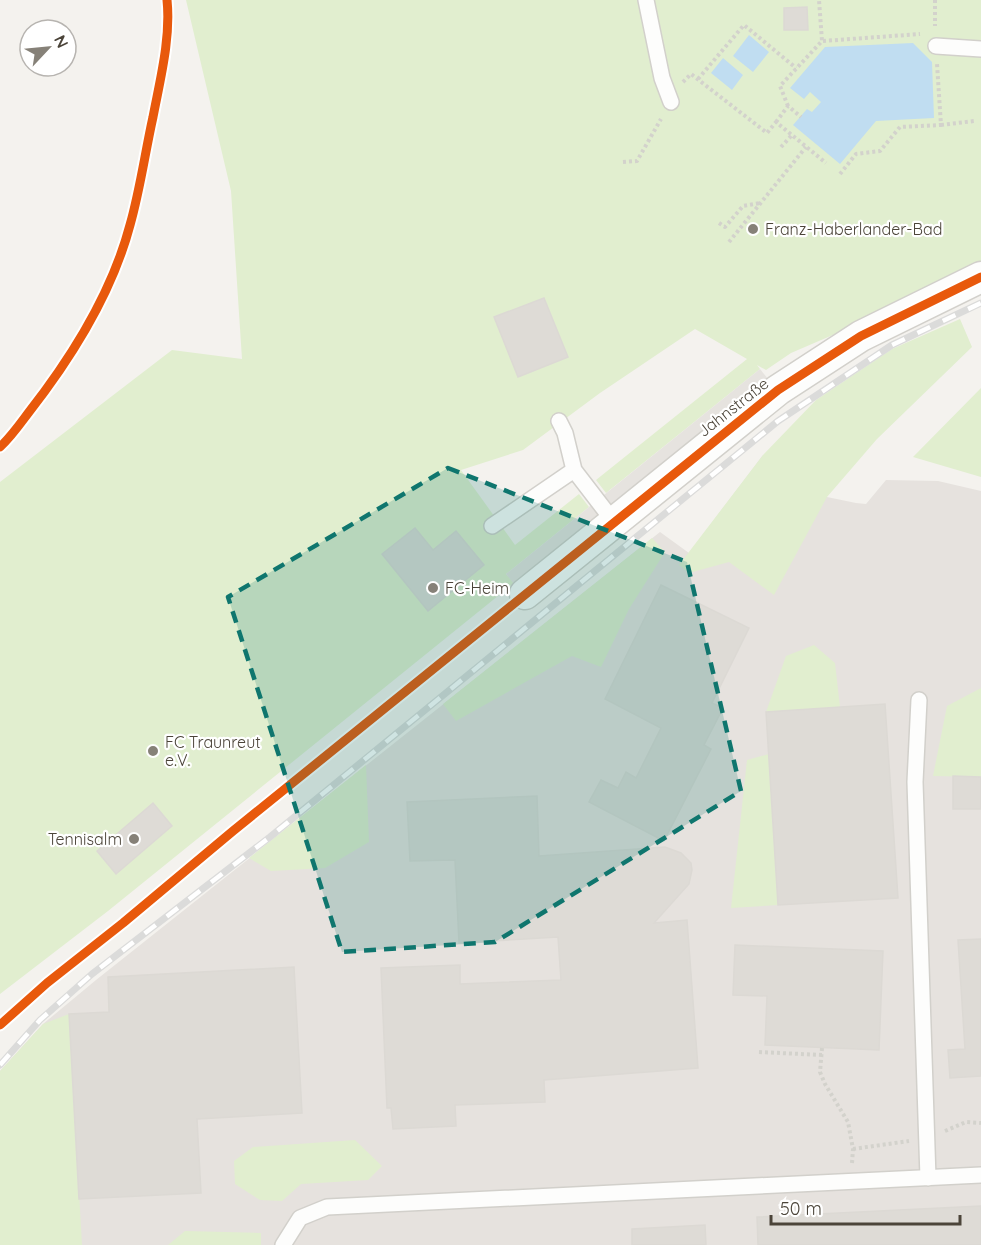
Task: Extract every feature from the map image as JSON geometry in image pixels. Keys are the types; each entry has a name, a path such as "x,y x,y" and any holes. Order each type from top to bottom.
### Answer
{"street":[{"name":"Jahnstraße","path":"525,594 778,390 861,336 981,277"}],"lane":[{"path":"646,0 662,78 671,102"},
{"path":"936,39 981,49"},
{"path":"559,421 565,433 574,470 614,522"},
{"path":"492,526 574,470"},
{"path":"919,700 915,782 928,1178"},
{"path":"283,1245 300,1218 327,1207 981,1175"}],"path":[{"path":"819,0 822,41"},
{"path":"935,0 941,125"},
{"path":"698,79 744,25 796,69"},
{"path":"801,117 788,106 780,86 822,41 936,39"},
{"path":"624,162 637,161 682,83 691,74 767,133 788,106"},
{"path":"840,174 856,154 880,151 900,128 974,121"},
{"path":"776,122 826,163"},
{"path":"781,147 792,135"},
{"path":"729,242 806,147"},
{"path":"719,223 725,227 743,206 760,204"},
{"path":"822,1048 820,1072 848,1122 853,1149 851,1182"},
{"path":"759,1052 822,1055"}],"highlighted area":[{"path":"448,468 687,562 741,791 495,942 342,952 228,597"}],"shaded area":[{"path":"760,369 777,390 523,595 506,574"},
{"path":"763,455 827,497 856,503 866,504 886,480 938,481 981,491 981,1245 0,1245 0,1071 43,1024 660,532 689,553"}],"green space":[{"path":"186,0 981,0 981,268 928,294 791,353 766,370 757,365 760,369 606,493 596,480 747,359 695,329 600,393 523,450 461,470 515,545 579,494 589,507 506,574 514,583 108,911 0,994 0,482 172,350 242,359 231,191"},
{"path":"960,319 972,347 877,439 827,497 774,595 729,562 689,573 679,565 763,455 816,400 892,349"},
{"path":"981,388 981,477 913,457"},
{"path":"652,538 665,552 629,609 601,667 572,656 456,721 443,704"},
{"path":"814,645 835,663 840,707 766,712 786,656"},
{"path":"981,688 981,777 933,776 947,706"},
{"path":"769,754 778,905 731,908 747,760"},
{"path":"366,765 369,842 325,868 271,871 249,858"},
{"path":"69,1014 82,1245 0,1245 0,1071 43,1024"},
{"path":"355,1140 382,1166 368,1180 301,1184 282,1201 260,1200 235,1184 234,1161 253,1147"},
{"path":"185,1231 261,1233 261,1245 168,1245"}],"water":[{"path":"749,35 769,52 753,72 733,56"},
{"path":"913,43 932,62 934,118 876,121 840,164 793,125 807,109 812,112 821,102 810,92 804,99 790,88 825,47"},
{"path":"723,58 743,75 732,90 711,73"}],"building":[{"path":"807,7 808,30 784,30 784,8"},
{"path":"544,298 568,357 518,377 494,317"},
{"name":"FC-Heim","path":"415,528 433,550 456,531 484,565 428,611 382,554"},
{"path":"661,585 749,628 712,703 723,708 704,745 711,749 664,841 589,802 601,780 618,788 626,772 636,778 661,728 605,699"},
{"path":"885,704 898,898 778,905 766,712"},
{"path":"953,776 981,777 981,809 953,809"},
{"path":"537,796 539,856 665,847 681,853 691,863 689,884 654,923 687,920 698,1068 544,1080 545,1102 455,1105 456,1126 393,1129 391,1108 387,1108 381,968 460,965 460,984 561,980 558,937 459,943 455,860 410,861 407,802"},
{"name":"Tennisalm","path":"153,803 172,826 116,874 97,851"},
{"path":"981,939 981,1076 950,1078 948,1050 965,1049 958,940"},
{"path":"735,945 883,951 879,1050 765,1045 767,996 733,995"},
{"path":"294,967 302,1113 197,1119 201,1193 79,1199 69,1014 109,1012 108,977"},
{"path":"981,1206 981,1245 758,1245 757,1217"},
{"path":"705,1225 706,1245 632,1245 632,1229"}],"railway":[{"path":"0,1065 40,1020 92,974 270,837 778,421 892,345 981,303"}],"cycle path":[{"path":"0,447 45,391 75,347 113,275 137,198 162,74 166,44 167,0"},
{"path":"0,1025 47,983 233,831 778,390 861,336 981,277"}],"place":[{"name":"Franz-Haberlander-Bad","path":"753,229"},
{"name":"FC-Heim","path":"433,588"},
{"name":"FC Traunreut e.V.","path":"153,751"},
{"name":"Tennisalm","path":"134,839"}]}
